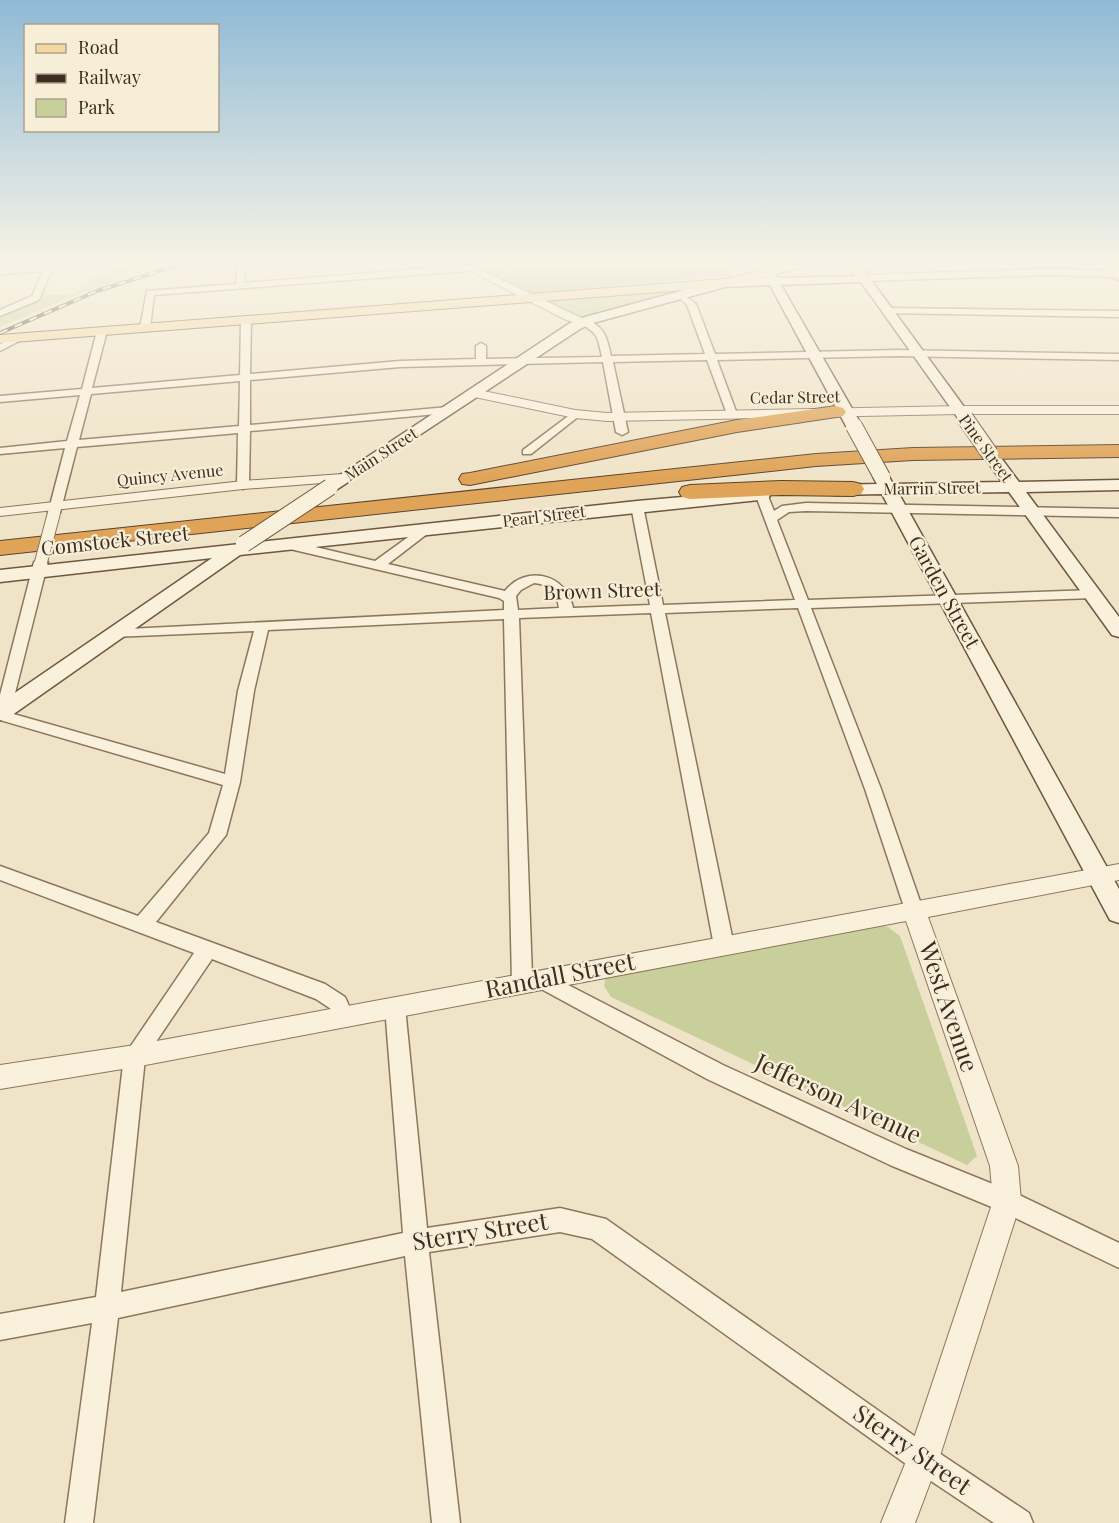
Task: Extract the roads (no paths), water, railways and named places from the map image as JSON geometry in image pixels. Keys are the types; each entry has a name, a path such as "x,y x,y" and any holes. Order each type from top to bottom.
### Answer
{"highway":[{"path":"418,488 565,462 728,428 845,417"},
{"path":"0,532 850,444 984,438 1119,438"},
{"path":"1036,450 1086,457 1119,458"},
{"path":"0,548 802,462 913,454 1036,450 1119,451"},
{"path":"160,531 692,492 781,488 853,489"}],"main road":[{"path":"0,339 46,336"},
{"name":"Main Street","path":"1,713 113,633 240,547 562,336"},
{"path":"804,336 845,417 869,454 890,480"},
{"name":"Pine Street","path":"906,336 990,454 1002,477 1032,511 1119,631"},
{"path":"950,488 1002,477"},
{"name":"Marrin Street","path":"853,489 890,480 950,488 1002,477 1119,485"},
{"name":"Garden Street","path":"890,480 899,508 948,599 1108,874 1119,914"},
{"name":"Pearl Street","path":"240,547 290,545 637,506 853,489"},
{"name":"Comstock Street","path":"0,576 40,567 240,547"}],"street":[{"path":"101,336 11,683 1,713 232,782"},
{"path":"243,485 246,336"},
{"path":"602,336 622,432"},
{"path":"703,336 732,414"},
{"path":"0,348 20,338"},
{"path":"481,346 481,362"},
{"path":"0,399 400,364 918,353 1119,357"},
{"name":"Cedar Street","path":"474,393 575,414 618,417 732,414 845,417 1119,410"},
{"path":"0,451 448,410"},
{"path":"527,452 575,414"},
{"name":"Quincy Avenue","path":"0,512 54,510 243,485 337,483"},
{"name":"West Avenue","path":"762,495 873,789 1004,1166 1007,1201 922,1459 898,1523"},
{"path":"637,506 724,946"},
{"path":"771,519 792,507 1119,513"},
{"path":"378,565 422,531"},
{"path":"290,545 378,565 510,605"},
{"path":"531,982 510,605 518,585 530,580 549,581 558,587 566,599 567,612"},
{"name":"Brown Street","path":"113,633 262,627 510,605 567,612 1093,594"},
{"path":"142,925 217,835 232,782 246,691 262,627"},
{"path":"11,683 33,690"},
{"path":"0,873 326,994 342,1006 344,1017"},
{"name":"Randall Street","path":"0,1077 135,1056 1108,874"},
{"path":"79,1523 107,1308 135,1056 208,949"},
{"name":"Jefferson Avenue","path":"531,982 715,1072 898,1157 1007,1201 1119,1256"},
{"path":"395,1007 416,1242 446,1523"},
{"name":"Sterry Street","path":"0,1327 107,1308 416,1242 560,1220 597,1228 922,1459 1019,1523"}]}
